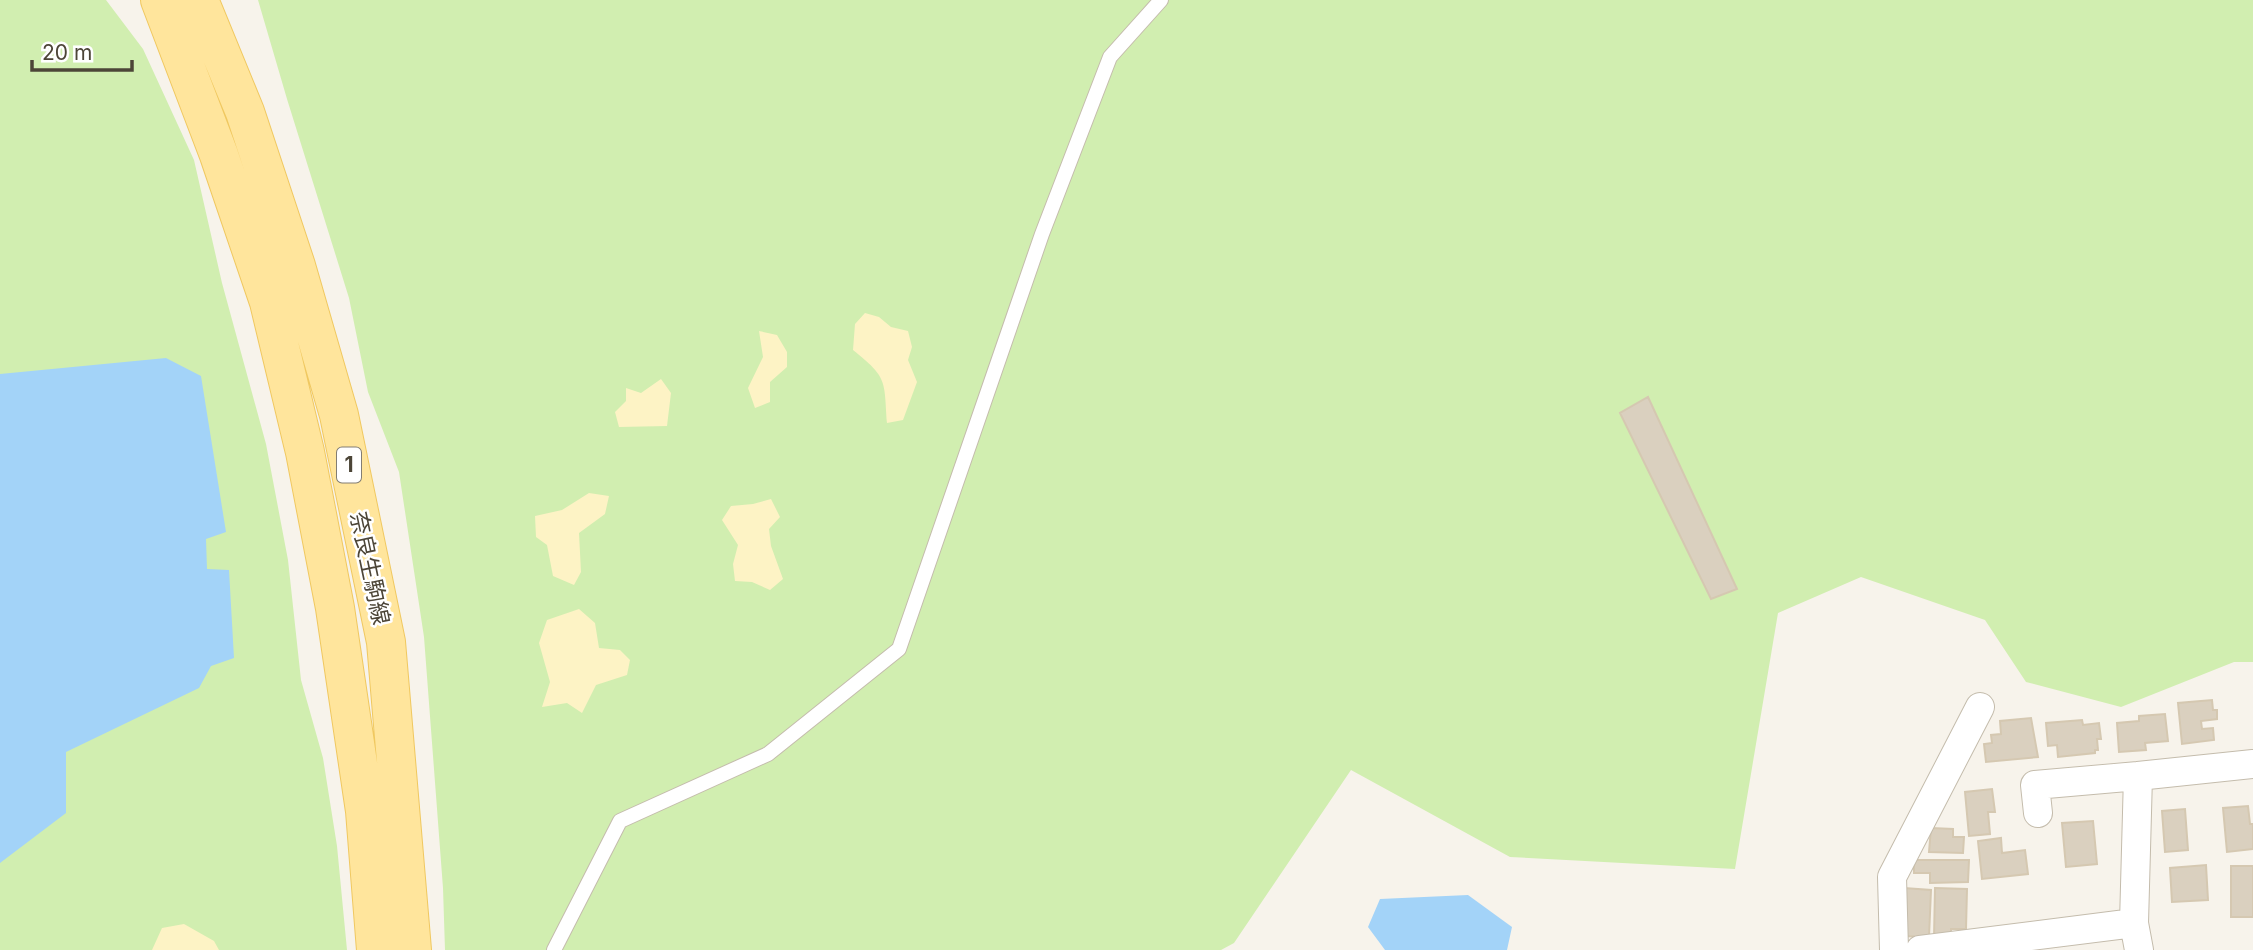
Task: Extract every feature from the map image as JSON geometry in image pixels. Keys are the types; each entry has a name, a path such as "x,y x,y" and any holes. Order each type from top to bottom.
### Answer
{"main road":[{"name":"奈良生駒線","path":"160,0 219,155 269,302 305,452 335,608 361,784 376,950"},
{"name":"奈良生駒線","path":"199,0 245,112 296,266 339,415 386,642 412,950"}],"street":[{"path":"1894,950 1892,877 1980,706"},
{"path":"2038,813 2035,785 2253,764"},
{"path":"1920,950 2137,937 2138,776"}],"lane":[{"path":"554,950 620,821 768,754 899,649 1042,234 1110,57 1161,0"}],"green space":[{"path":"0,0 106,0 143,49 194,160 222,283 266,444 288,560 301,680 323,758 337,846 347,950 0,950"},
{"path":"258,0 2253,0 2253,662 2234,662 2121,707 2026,682 1985,620 1861,577 1778,613 1735,869 1510,857 1351,770 1234,943 1221,950 445,950 443,888 424,637 399,472 368,392 349,298"}],"sand":[{"path":"865,313 879,317 891,327 908,331 912,347 908,360 917,382 903,420 887,423 882,381 873,367 853,350 855,324"},
{"path":"759,331 777,335 787,352 787,367 770,382 770,402 755,408 748,388 763,357"},
{"path":"661,379 671,393 667,426 619,427 615,412 626,401 626,388 641,393"},
{"path":"589,493 609,496 605,514 579,533 581,572 574,585 553,576 547,545 536,537 535,516 562,510"},
{"path":"771,499 780,517 769,529 771,546 783,579 770,590 752,582 735,581 733,564 738,545 722,520 731,506"},
{"path":"579,609 595,623 599,648 620,650 630,660 627,675 596,685 582,713 567,703 542,707 550,682 539,643 547,620"},
{"path":"184,924 214,941 219,950 152,950 162,928"}],"water":[{"path":"166,358 201,376 226,532 206,539 207,569 229,570 234,658 211,666 199,688 66,752 66,813 0,863 0,374"},
{"path":"1468,895 1512,927 1507,950 1385,950 1368,927 1380,899"}],"building":[{"path":"1648,397 1737,589 1711,599 1620,413"},
{"path":"2212,700 2213,710 2217,710 2217,719 2201,721 2202,729 2213,728 2214,740 2182,744 2178,703"},
{"path":"2165,714 2168,741 2145,743 2146,750 2119,752 2117,723 2139,721 2139,716"},
{"path":"2031,718 2038,757 1986,762 1984,744 1992,743 1991,735 2001,734 2000,721"},
{"path":"2082,720 2083,725 2099,723 2101,739 2097,739 2098,750 2095,750 2095,753 2058,757 2057,745 2048,746 2046,723"},
{"path":"1992,789 1995,812 1988,812 1990,834 1969,836 1965,792"},
{"path":"2248,806 2250,824 2253,824 2253,849 2227,852 2223,808"},
{"path":"2185,809 2188,850 2165,852 2162,811"},
{"path":"2093,821 2097,864 2066,867 2062,823"},
{"path":"1931,828 1953,829 1953,837 1964,837 1963,853 1929,852"},
{"path":"2001,838 2002,853 2025,850 2028,874 1982,879 1978,841"},
{"path":"1914,860 1969,860 1968,882 1930,883 1930,873 1914,873"},
{"path":"2206,865 2208,900 2172,902 2170,868"},
{"path":"2231,866 2253,866 2253,917 2231,917"},
{"path":"1904,888 1931,890 1929,937 1902,936"},
{"path":"1935,888 1967,889 1966,929 1951,929 1951,938 1934,938"}]}
